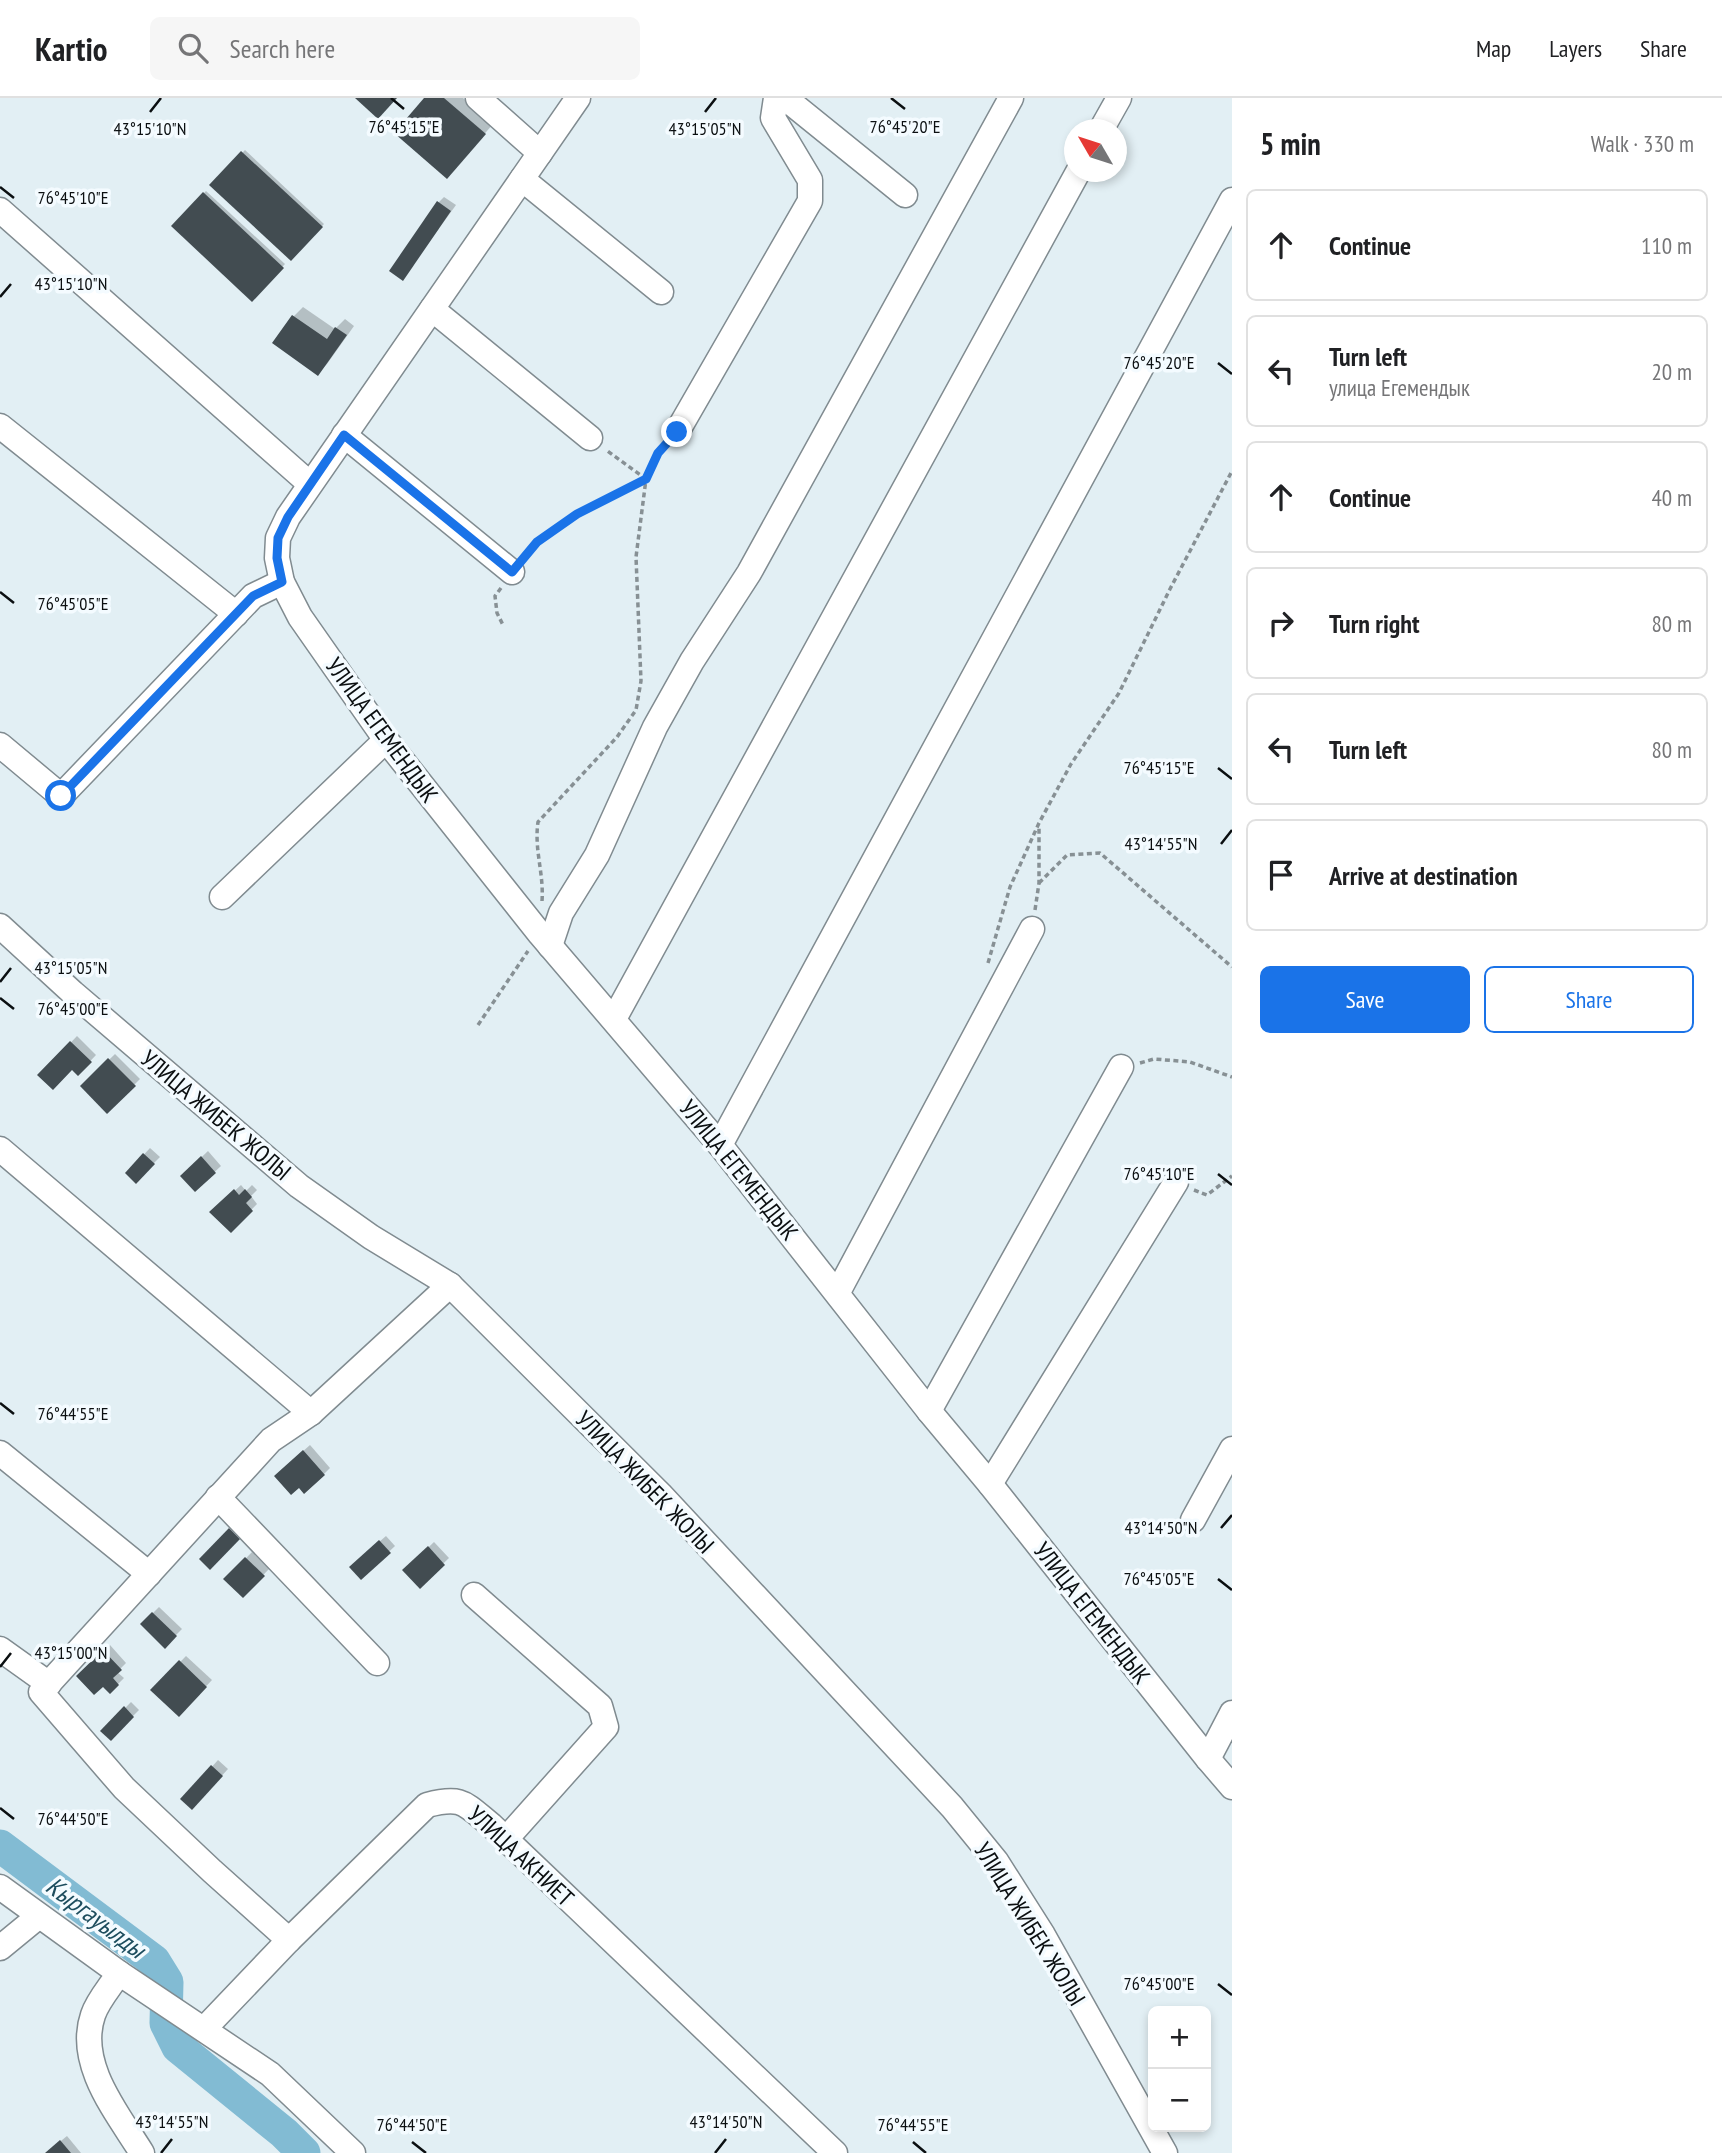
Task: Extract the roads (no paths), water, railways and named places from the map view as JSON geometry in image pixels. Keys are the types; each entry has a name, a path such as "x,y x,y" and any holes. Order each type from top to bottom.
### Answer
{"street":[{"path":"478,98 540,153"},
{"path":"0,210 310,484 579,98"},
{"path":"677,432 810,201 810,180 773,118 776,98"},
{"path":"785,98 905,195"},
{"path":"545,940 597,855 654,727 749,573 1011,98"},
{"path":"1107,119 1119,98"},
{"path":"522,179 661,292"},
{"path":"614,1019 1073,182"},
{"path":"720,1144 1232,200"},
{"path":"432,309 590,438"},
{"path":"0,426 236,614"},
{"path":"344,435 512,572"},
{"name":"УЛИЦА ЕГЕМЕНДЫК","path":"310,484 288,517 278,538 277,558 282,582 300,617 386,740 545,940 720,1144 929,1411 1232,1787"},
{"path":"0,745 61,796 253,596 282,582"},
{"path":"222,897 386,740"},
{"name":"УЛИЦА ЖИБЕК ЖОЛЫ","path":"0,926 93,1011 299,1185 371,1237 450,1285 660,1494 952,1807 996,1860 1166,2153"},
{"path":"838,1293 1031,929"},
{"path":"929,1411 1121,1067"},
{"path":"0,1149 311,1413"},
{"path":"990,1485 1176,1182"},
{"path":"289,1940 124,1788 41,1692 271,1440 311,1413 450,1285"},
{"path":"1193,1520 1232,1449"},
{"path":"0,1452 149,1574"},
{"path":"218,1497 377,1662"},
{"path":"474,1595 600,1706 606,1727 506,1839"},
{"path":"0,1649 49,1684"},
{"path":"1208,1759 1232,1713"},
{"name":"УЛИЦА АКНИЕТ","path":"194,2023 289,1940 427,1805 444,1801 463,1802 506,1839 835,2153"},
{"path":"0,1887 119,1973 270,2074 353,2153"},
{"path":"0,1948 38,1916"},
{"path":"119,1973 93,2013 89,2038 92,2062 107,2096 142,2153"}],"waterway":[{"name":"Кыргауылды","path":"0,1846 154,1961 167,1982 166,2023 178,2047 284,2133 304,2153"}]}
